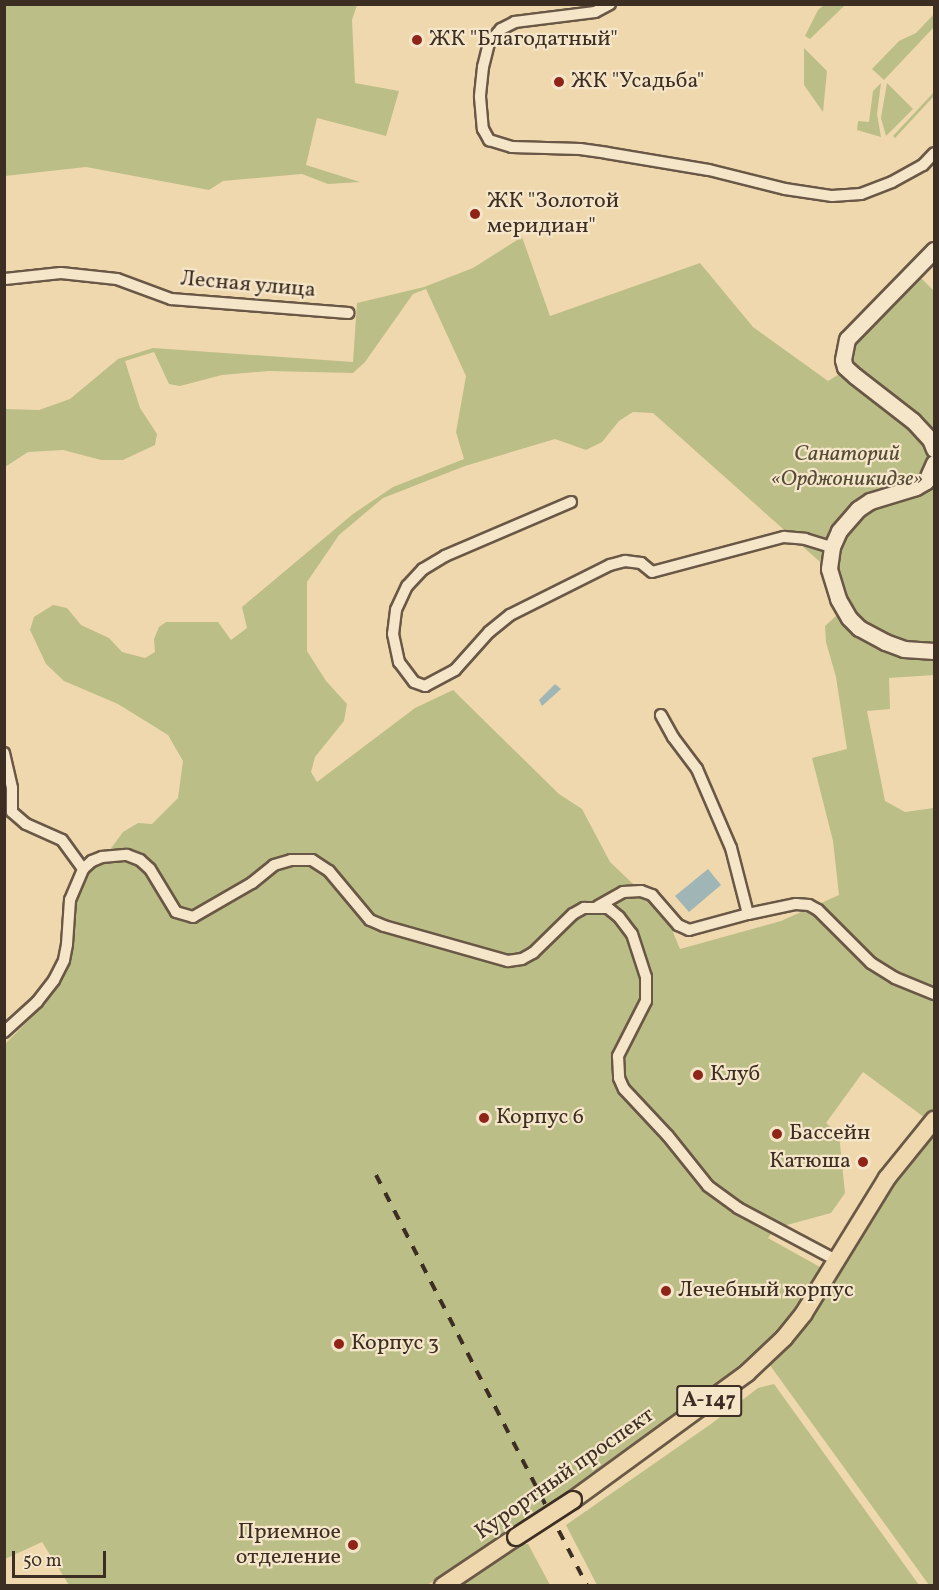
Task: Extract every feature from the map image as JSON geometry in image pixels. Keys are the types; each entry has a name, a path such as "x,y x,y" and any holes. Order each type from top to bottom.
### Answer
{"main road":[{"name":"Курортный проспект","path":"443,1586 573,1500 747,1373 784,1338 804,1313 887,1178 934,1120"}],"street":[{"path":"610,4 595,12 515,22 501,29 489,43 480,97 483,129 489,140 512,147 579,149 710,170 785,189 832,196 861,194 892,183 923,165 934,153"},
{"path":"934,250 847,339 843,360 845,367 855,376 913,421 930,440 934,449"},
{"name":"Лесная улица","path":"4,291 5,278 61,273 117,279 171,299 348,313"},
{"path":"934,463 926,481 916,487 870,501 858,509 839,531 832,547 829,569 838,599 849,618 859,628 904,649 934,651"},
{"path":"571,502 445,556 423,569 407,586 396,610 393,634 399,662 414,682 425,686 455,670 489,632 520,610 625,561 641,563 652,572 784,537 805,539 832,547"},
{"path":"661,715 673,737 697,769 731,848 748,914"},
{"path":"4,753 12,788 12,812 26,824 62,840 83,869"},
{"path":"4,1032 38,1002 54,980 64,960 70,900 83,869 92,861 113,855 140,860 150,869 176,912 193,917 252,883 274,865 291,860 312,860 329,871 370,920 508,961 522,959 533,953 573,914 584,908 598,906 608,908 620,917 632,934 646,977 646,1001 618,1056 619,1078 624,1089 668,1136 708,1186 738,1208 836,1260"},
{"path":"598,906 623,892 641,891 652,895 678,925 689,930 748,914 796,904 809,905 818,910 871,963 895,978 934,994"}],"green space":[{"path":"4,5 357,5 352,20 355,83 399,91 386,136 317,118 306,165 360,182 328,184 302,174 223,181 209,190 86,167 5,176"},
{"path":"824,5 845,5 810,39 805,36 818,10"},
{"path":"934,14 934,27 884,80 872,69 899,41 916,33"},
{"path":"804,48 827,71 823,112 804,85"},
{"path":"881,83 877,114 881,137 857,130 858,121 869,122 873,91"},
{"path":"887,83 913,109 886,136 881,118"},
{"path":"934,92 934,96 895,138 893,136"},
{"name":"Санаторий «Орджоникидзе»","path":"522,237 550,316 700,263 753,327 828,381 854,365 853,352 863,324 915,272 934,291 934,675 889,678 890,709 867,711 885,801 905,812 934,808 934,1585 929,1585 764,1357 534,1518 427,1585 69,1585 42,1542 5,1559 5,1044 43,1006 59,980 73,891 85,861 109,851 123,832 138,823 152,824 178,798 183,761 168,735 118,704 64,681 46,664 30,630 34,617 53,605 67,608 81,625 109,638 122,652 145,658 155,652 154,639 159,627 166,622 218,622 231,640 247,628 242,607 353,514 393,487 464,459 456,432 466,376 426,289 413,294 365,362 353,373 269,371 222,375 180,386 169,384 154,352 125,361 140,408 157,434 155,445 123,460 101,460 63,450 28,452 5,467 5,409 39,410 70,399 118,359 153,348 353,362 357,303 424,287 473,268","holes":["633,412 653,413 828,569 848,618 836,616 825,626 826,642 836,677 847,749 812,758 833,841 839,895 781,921 680,949 670,925 649,899 610,862 582,809 559,794 453,690 415,708 317,782 311,772 315,757 344,721 347,704 326,681 307,651 307,582 339,535 383,498 465,466 555,439 586,450 602,442 619,421","863,1072 932,1123 823,1279 820,1267 768,1238 776,1228 831,1213 845,1193 839,1134 826,1123"]},
{"path":"774,1384 919,1585 597,1585 566,1525 711,1424 758,1388"},
{"path":"515,1544 528,1544 550,1585 443,1586"}],"shaded area":[{"path":"555,684 561,689 542,706 539,700"},
{"path":"708,869 721,885 689,912 675,896"}],"railway":[{"path":"376,1175 587,1586"}],"place":[{"name":"ЖК \"Благодатный\"","path":"417,40"},
{"name":"ЖК \"Усадьба\"","path":"559,82"},
{"name":"ЖК \"Золотой меридиан\"","path":"475,214"},
{"name":"Клуб","path":"698,1075"},
{"name":"Корпус 6","path":"484,1118"},
{"name":"Бассейн","path":"777,1134"},
{"name":"Катюша","path":"863,1162"},
{"name":"Лечебный корпус","path":"666,1291"},
{"name":"Корпус 3","path":"339,1344"},
{"name":"Приемное отделение","path":"353,1545"}]}
